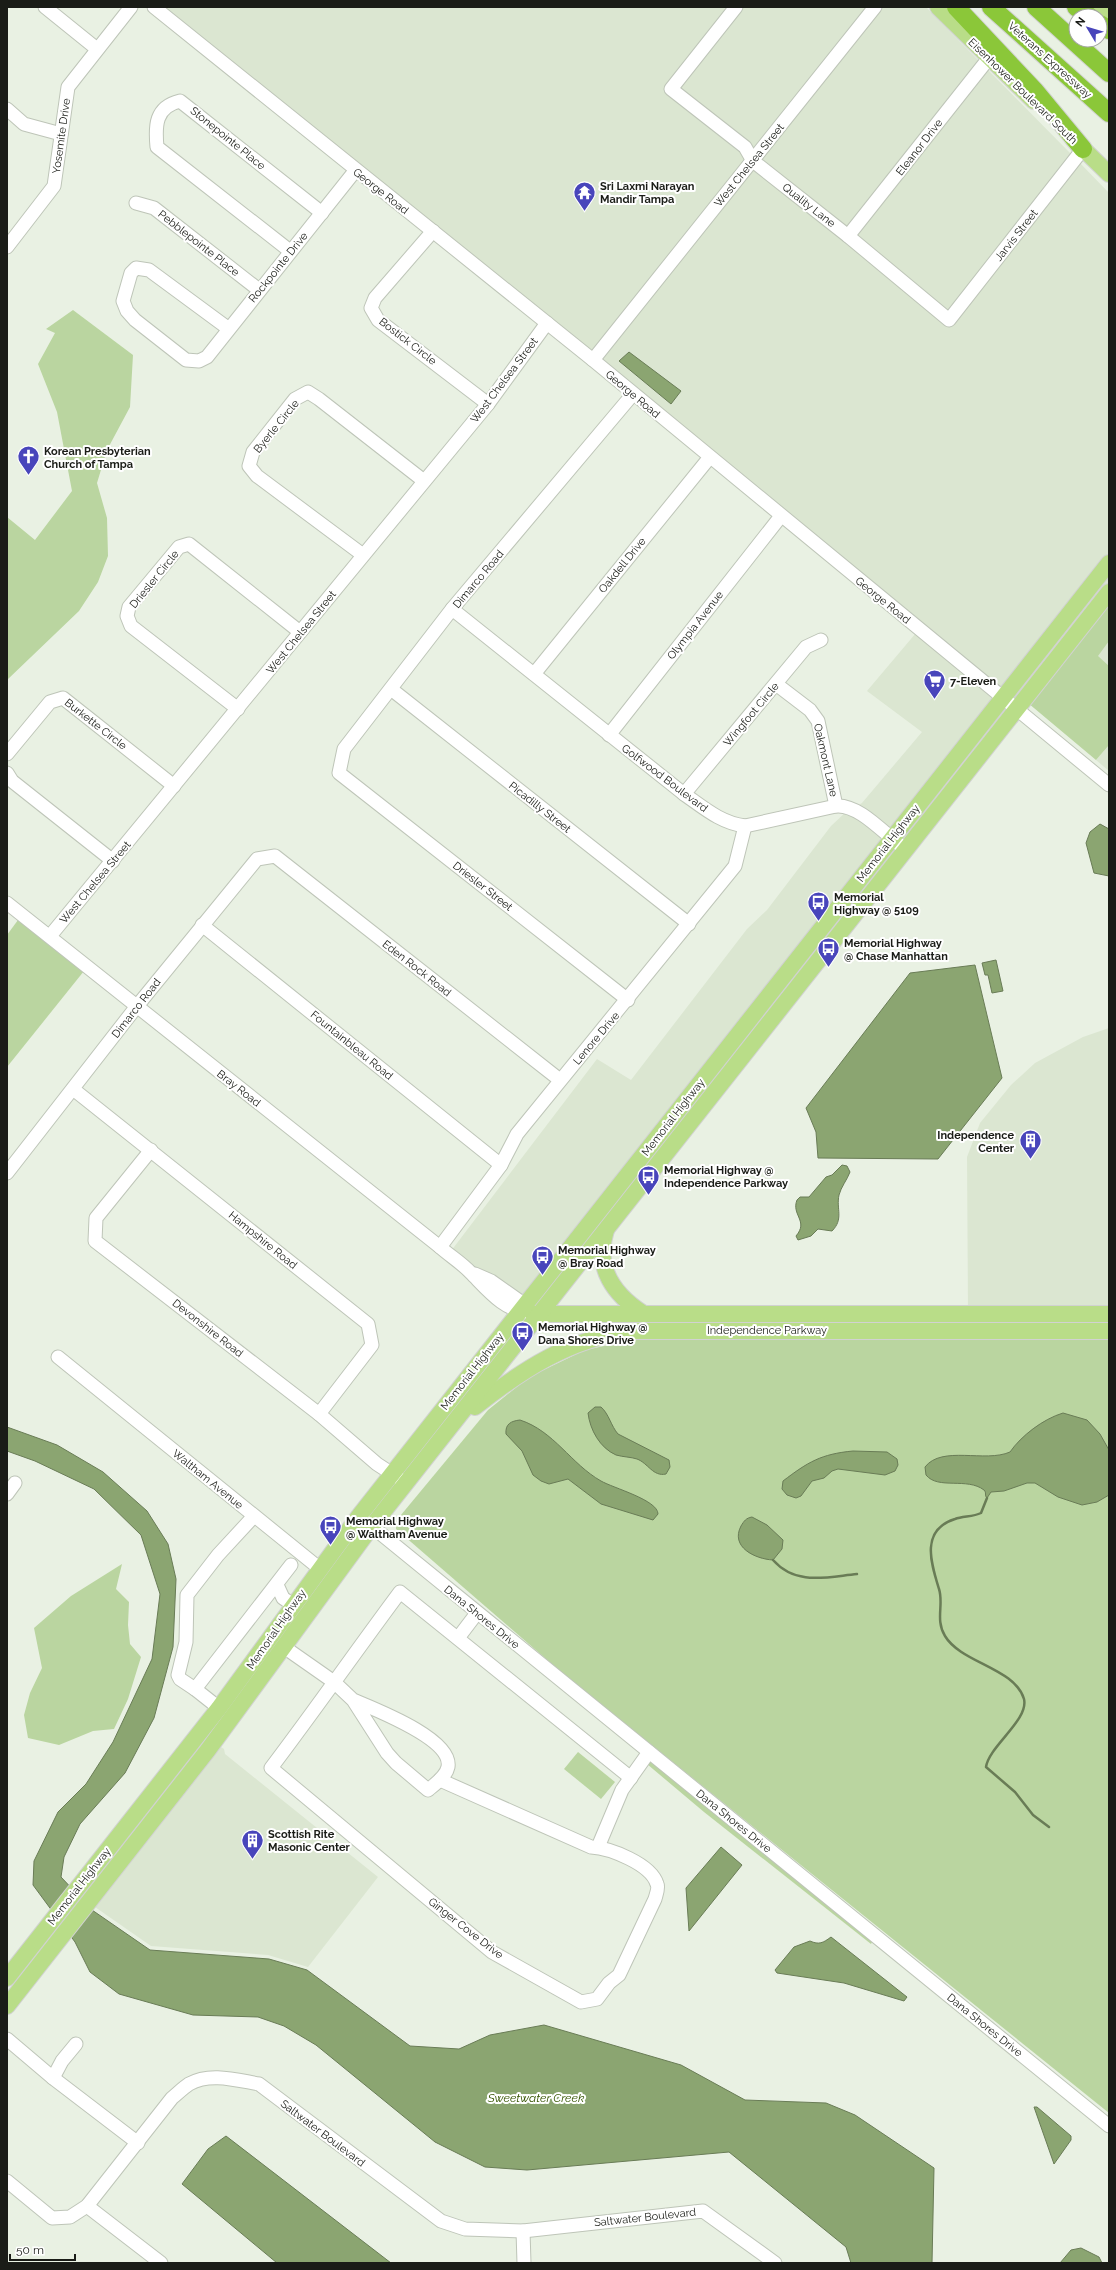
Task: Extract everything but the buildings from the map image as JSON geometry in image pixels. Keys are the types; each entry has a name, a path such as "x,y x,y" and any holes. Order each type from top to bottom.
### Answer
{"highway":[{"path":"956,7 1035,91 1083,149"},
{"name":"Veterans Expressway","path":"991,7 1109,113"},
{"path":"1005,7 1038,49"},
{"path":"1036,7 1109,73"}],"main road":[{"name":"Eisenhower Boulevard South","path":"938,7 1109,174"},
{"path":"1102,7 1109,12"},
{"name":"Memorial Highway","path":"7,2006 232,1718 372,1526 519,1340 528,1312 621,1183 1109,563"},
{"name":"Memorial Highway","path":"7,1978 219,1708 288,1601 319,1568 392,1474 528,1312 606,1230 1015,709 1109,592"},
{"path":"784,976 797,986"},
{"path":"698,1085 712,1095"},
{"path":"621,1183 634,1194"},
{"path":"606,1230 603,1245 604,1260 611,1283 620,1297 644,1314"},
{"name":"Independence Parkway","path":"528,1312 644,1314 1109,1314"},
{"name":"Independence Parkway","path":"452,1425 498,1388 538,1362 579,1343 620,1332 642,1330 1109,1331"},
{"path":"319,1568 333,1578"},
{"path":"219,1708 232,1718"}],"street":[{"path":"45,7 97,49"},
{"name":"Yosemite Drive","path":"7,247 54,186 68,87 131,7"},
{"name":"George Road","path":"154,7 355,171 433,231 593,360 1109,786"},
{"name":"Quality Lane","path":"736,7 671,89 745,147 753,160 848,236 949,320"},
{"name":"West Chelsea Street","path":"593,360 875,7"},
{"name":"Eleanor Drive","path":"848,236 989,58"},
{"name":"Stonepointe Place","path":"290,251 157,147 155,128 160,114 171,103 180,101 322,212"},
{"path":"7,109 24,124 61,134"},
{"name":"Jarvis Street","path":"949,320 1083,149"},
{"name":"Rockpointe Drive","path":"229,329 149,270 136,268 131,273 123,301 127,311 134,320 186,360 199,362 207,357 355,171"},
{"name":"Pebblepointe Place","path":"136,203 154,208 259,290"},
{"name":"Bostick Circle","path":"433,231 375,298 371,308 378,320 488,404"},
{"name":"West Chelsea Street","path":"50,936 488,404 547,323"},
{"name":"Byerle Circle","path":"363,555 257,476 249,466 253,452 295,399 308,392 424,481"},
{"name":"Dimarco Road","path":"339,773 344,749 452,609 633,394"},
{"name":"Oakdell Drive","path":"534,674 710,457"},
{"name":"Olympia Avenue","path":"609,735 781,516"},
{"name":"Driesler Circle","path":"238,709 130,626 126,616 129,608 179,547 189,544 300,632"},
{"name":"Golfwood Boulevard","path":"452,609 684,794 731,824 745,826 846,805 857,811 905,849"},
{"name":"Wingfoot Circle","path":"684,794 806,647 821,640"},
{"name":"Oakmont Lane","path":"776,684 810,710 818,721 836,806"},
{"name":"Picadilly Street","path":"391,689 689,924"},
{"name":"Burkette Circle","path":"7,754 50,702 63,698 174,786"},
{"path":"7,773 12,781 113,861"},
{"name":"Driesler Street","path":"339,773 628,1000"},
{"name":"Lenore Drive","path":"440,1247 501,1165 517,1134 560,1080 628,1000 735,866 745,826"},
{"name":"Dimarco Road","path":"7,1173 137,1006 257,859 275,856"},
{"name":"Eden Rock Road","path":"275,856 560,1080"},
{"name":"Bray Road","path":"7,902 471,1273 491,1281 528,1312"},
{"name":"Fountainbleau Road","path":"202,925 501,1165"},
{"name":"Hampshire Road","path":"73,1089 368,1324 372,1345 319,1414"},
{"name":"Devonshire Road","path":"151,1150 96,1218 95,1241 319,1414 377,1464 406,1483"},
{"name":"Waltham Avenue","path":"58,1357 319,1568"},
{"path":"219,1708 180,1679 178,1675 186,1642 187,1594 218,1555 254,1516"},
{"name":"Dana Shores Drive","path":"359,1516 1109,2126"},
{"path":"195,1689 291,1566"},
{"path":"273,1590 288,1601"},
{"name":"Ginger Cove Drive","path":"440,1780 591,1847 598,1847 633,1860 647,1868 652,1874 658,1886 655,1899 619,1975 609,1983 597,1999 581,2002 492,1952 271,1768 400,1592 631,1778"},
{"path":"458,1638 477,1613"},
{"path":"284,1647 334,1682 353,1700 396,1763 428,1790 440,1780 448,1768 448,1762 440,1749 411,1726 353,1700"},
{"path":"598,1847 622,1790 649,1752"},
{"path":"7,2038 54,2078 138,2143"},
{"path":"54,2078 62,2061 76,2044"},
{"name":"Saltwater Boulevard","path":"7,2181 52,2218 70,2217 87,2206 172,2098 189,2084 209,2078 222,2077 259,2084 441,2221 465,2229 523,2231 703,2211 775,2263"},
{"path":"87,2206 160,2263"},
{"path":"523,2231 524,2263"}],"shaded area":[{"path":"161,7 729,7 665,89 742,150 747,160 592,354"},
{"path":"742,7 869,7 753,152 678,88"},
{"path":"881,7 926,7 980,62 847,229 760,160"},
{"path":"987,69 1072,155 948,314 855,235"},
{"path":"1079,162 1109,193 1109,555 1001,692 599,360 754,167 846,239 950,327","holes":["629,352 671,404 619,361"]},
{"path":"73,310 133,355 130,407 107,450 97,483 107,518 108,556 98,582 79,611 7,680 7,517 35,540 72,491 57,412 38,364 55,333 46,329"},
{"path":"1109,572 1109,584 1014,702 1009,698"},
{"path":"1109,602 1109,641 1098,656 1109,666 1109,745 1096,760 1028,703"},
{"path":"916,633 995,699 890,833 857,806 862,803 922,732 867,691"},
{"path":"1109,641 1109,666 1097,656"},
{"path":"1109,745 1109,771 1096,760"},
{"path":"848,810 885,840 524,1298 474,1269 451,1251 597,1059 631,1080 747,929 767,910 831,826"},
{"path":"18,920 84,971 7,1067 7,935"},
{"path":"1109,1028 1109,1310 968,1309 967,1157 980,1123 1011,1085 1035,1063 1083,1037"},
{"path":"637,1339 1109,1339 1109,2113 567,1677 396,1529 396,1521 488,1410 529,1377 585,1350"},
{"path":"122,1564 116,1589 129,1602 128,1625 130,1644 141,1657 128,1699 114,1729 93,1731 59,1745 28,1738 24,1715 30,1693 42,1668 34,1628 71,1596"},
{"path":"218,1745 224,1749 225,1754 378,1877 308,1967 268,1955 151,1946 95,1907"},
{"path":"578,1752 615,1782 601,1799 564,1769"},
{"path":"650,1759 873,1940 871,1944 704,1812 647,1764"}],"water":[{"path":"629,352 681,391 671,404 619,361"},
{"path":"1100,824 1109,829 1109,876 1094,873 1086,843 1090,832"},
{"path":"996,960 1003,991 992,993 988,975 985,975 982,963"},
{"path":"975,965 1002,1078 938,1159 818,1158 816,1132 806,1108 910,973"},
{"path":"842,1165 847,1166 850,1172 839,1195 839,1218 836,1227 832,1231 818,1229 811,1236 798,1240 796,1236 800,1231 801,1226 796,1210 797,1200 800,1197 809,1197 826,1177 832,1175"},
{"path":"595,1407 601,1407 604,1410 618,1434 669,1460 670,1467 666,1474 654,1472 637,1459 616,1455 605,1448 597,1438 589,1419 588,1413"},
{"path":"1063,1413 1087,1420 1100,1434 1109,1450 1109,1495 1097,1502 1082,1505 1058,1497 1035,1483 1027,1483 1004,1491 991,1492 987,1498 984,1490 977,1486 961,1483 938,1482 926,1475 925,1467 933,1460 942,1457 953,1455 989,1456 1010,1452 1026,1434 1048,1419"},
{"path":"520,1420 543,1432 590,1474 607,1484 643,1499 656,1509 658,1514 653,1520 601,1504 568,1479 549,1484 541,1481 533,1475 522,1451 506,1434 506,1428 509,1424"},
{"name":"Sweetwater Creek","path":"7,1427 57,1445 103,1472 147,1511 168,1544 176,1579 173,1647 154,1718 125,1773 80,1824 64,1857 61,1877 92,1910 150,1950 269,1959 307,1970 410,2046 459,2049 490,2035 544,2025 681,2065 745,2100 826,2103 855,2115 934,2168 932,2263 851,2263 846,2247 729,2152 527,2170 485,2167 435,2142 316,2045 284,2026 258,2017 193,2015 119,1994 90,1972 75,1942 33,1885 34,1861 58,1812 86,1784 113,1742 152,1659 160,1594 141,1535 94,1489 35,1461 7,1451"},
{"path":"853,1451 887,1452 897,1459 898,1465 895,1471 885,1475 838,1469 832,1471 824,1478 812,1481 801,1496 796,1498 787,1495 782,1489 783,1481 815,1460 832,1454"},
{"path":"752,1517 767,1525 783,1540 782,1549 773,1560 752,1554 742,1546 739,1540 738,1533 741,1526 745,1520"},
{"path":"721,1847 742,1865 689,1931 686,1888"},
{"path":"831,1937 907,1997 904,2001 844,1983 777,1973 775,1970 794,1947 810,1941 821,1943"},
{"path":"1034,2107 1037,2107 1071,2136 1071,2140 1054,2164"},
{"path":"226,2136 391,2263 277,2263 182,2184 208,2149"},
{"path":"1081,2248 1099,2257 1102,2263 1060,2263 1071,2250"}],"waterway":[{"path":"987,1498 981,1513 958,1518 944,1524 932,1539 931,1558 941,1600 940,1618 942,1630 953,1645 963,1653 999,1673 1019,1688 1024,1699 1024,1707 1021,1716 994,1750 986,1767 1015,1792 1033,1815 1049,1827"},
{"path":"773,1560 791,1574 802,1577 823,1578 857,1574"}],"place":[{"name":"Sri Laxmi Narayan Mandir Tampa","path":"584,212"},
{"name":"Korean Presbyterian Church of Tampa","path":"29,476"},
{"name":"7-Eleven","path":"934,700"},
{"name":"Memorial Highway @ 5109","path":"818,922"},
{"name":"Memorial Highway @ Chase Manhattan","path":"828,968"},
{"name":"Independence Center","path":"1030,1160"},
{"name":"Memorial Highway @ Independence Parkway","path":"648,1196"},
{"name":"Memorial Highway @ Bray Road","path":"543,1276"},
{"name":"Memorial Highway @ Dana Shores Drive","path":"523,1352"},
{"name":"Memorial Highway @ Waltham Avenue","path":"330,1546"},
{"name":"Scottish Rite Masonic Center","path":"253,1860"}]}
